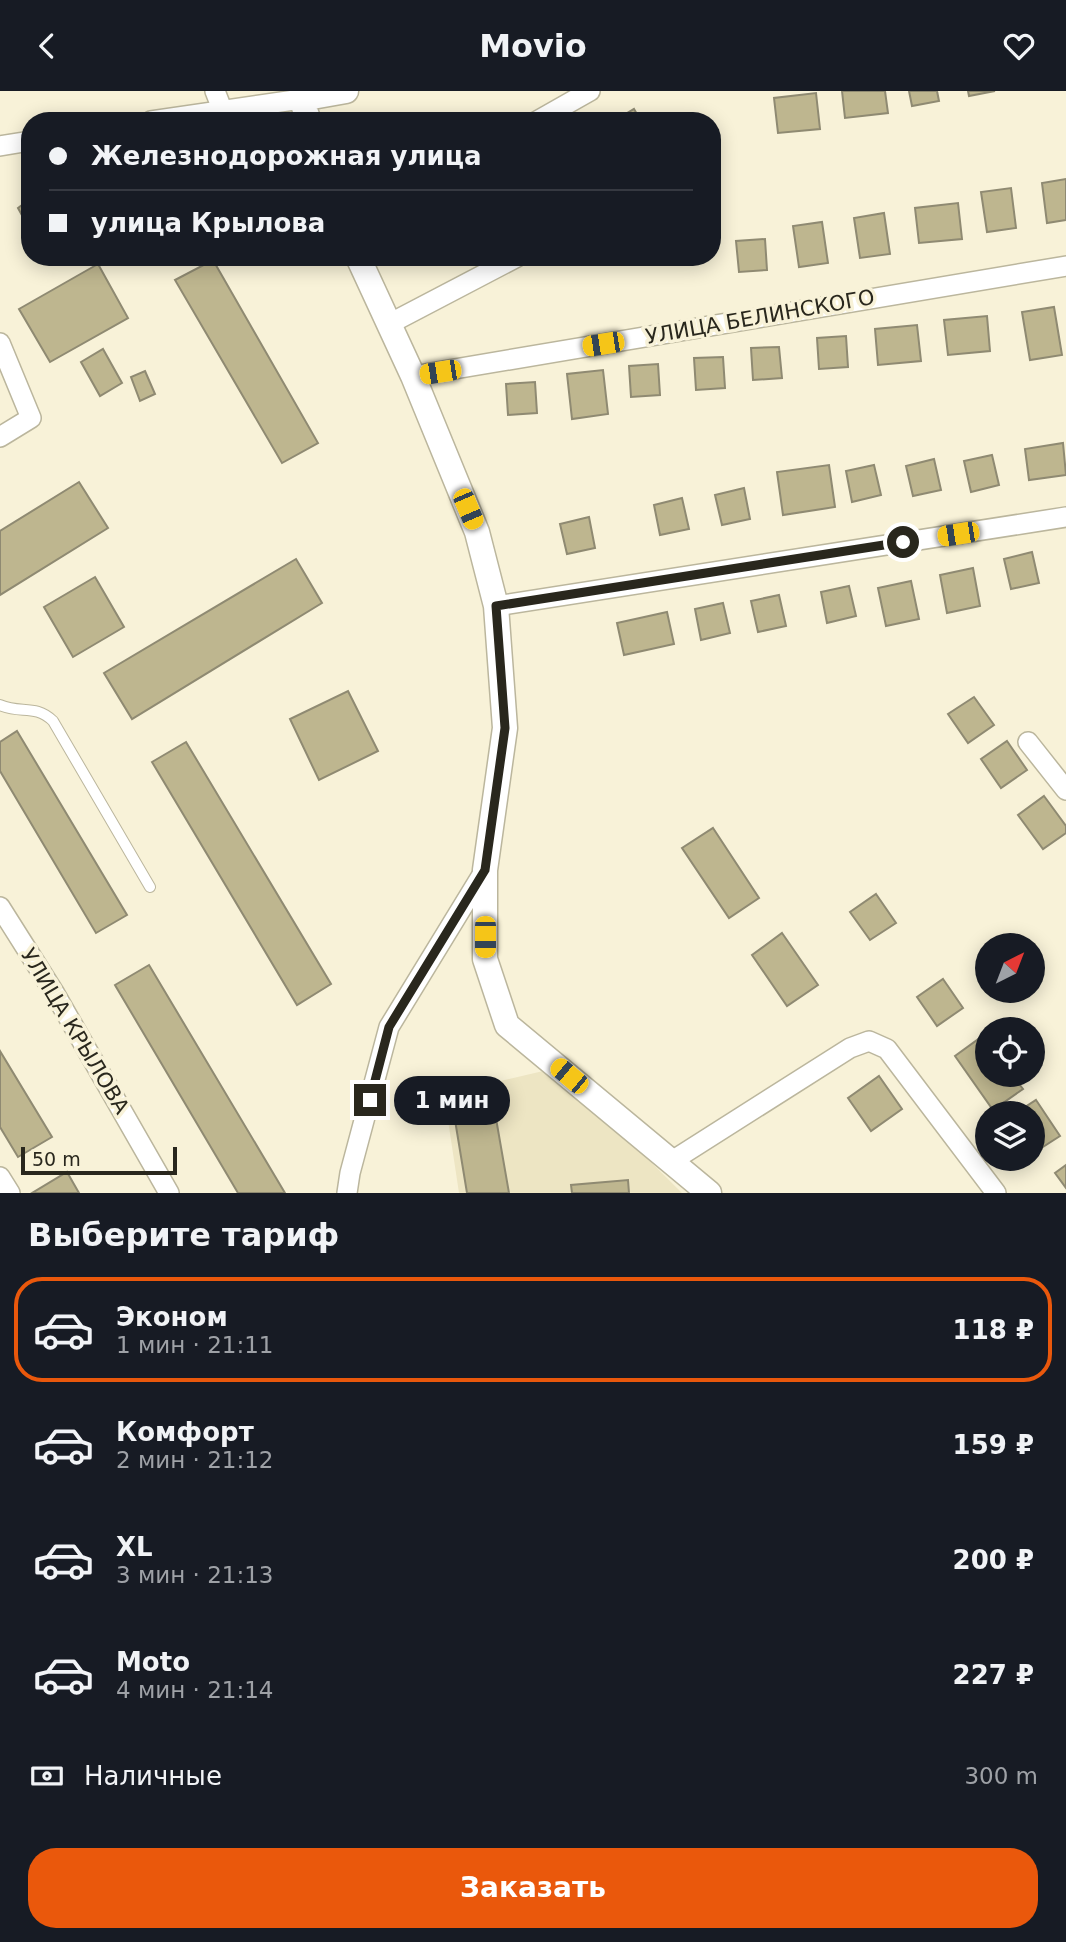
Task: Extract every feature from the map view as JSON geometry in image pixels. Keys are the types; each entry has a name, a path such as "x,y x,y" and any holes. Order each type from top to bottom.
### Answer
{"street":[{"path":"180,112 219,100 305,110 346,91"},
{"path":"553,112 590,91"},
{"path":"0,146 21,142"},
{"path":"363,266 413,376 477,532 496,606 505,728 485,870 485,959 507,1025 709,1193"},
{"path":"389,324 500,266"},
{"name":"УЛИЦА БЕЛИНСКОГО","path":"413,376 1066,266"},
{"path":"0,343 31,418 0,437"},
{"path":"496,606 1066,517"},
{"path":"1027,742 1066,790"},
{"path":"347,1193 389,1027 485,870"},
{"name":"УЛИЦА КРЫЛОВА","path":"0,907 55,994 169,1193"},
{"path":"671,1161 850,1048 869,1041 887,1049 996,1193"},
{"path":"0,1177 10,1193"}],"lane":[{"path":"0,705 8,709 43,712 53,721 150,887"}],"shaded area":[{"path":"556,1068 682,1193 459,1193 444,1094"}],"building":[{"path":"842,91 885,91 888,113 845,118"},
{"path":"909,91 937,91 939,101 912,106"},
{"path":"968,91 995,91 969,96"},
{"path":"816,93 820,129 778,133 774,98"},
{"path":"1066,179 1066,220 1047,223 1042,183"},
{"path":"1011,188 1016,228 987,232 981,192"},
{"path":"958,203 962,239 919,243 915,208"},
{"path":"884,213 890,254 860,258 854,218"},
{"path":"822,222 828,263 799,267 793,226"},
{"path":"765,239 767,270 739,272 736,241"},
{"path":"94,266 99,266 128,318 50,362 19,309"},
{"path":"202,266 216,266 318,443 282,463 175,280"},
{"path":"1054,307 1062,355 1030,360 1022,312"},
{"path":"987,316 990,351 948,355 944,320"},
{"path":"917,325 921,361 878,365 875,329"},
{"path":"846,336 848,367 819,369 817,338"},
{"path":"779,347 782,378 753,380 751,348"},
{"path":"103,349 122,383 100,396 81,362"},
{"path":"723,357 725,388 696,390 694,358"},
{"path":"658,364 660,395 631,397 629,366"},
{"path":"603,370 608,414 572,419 567,374"},
{"path":"145,371 155,394 140,401 131,377"},
{"path":"535,382 537,413 508,415 506,384"},
{"path":"1063,443 1066,475 1029,480 1025,449"},
{"path":"992,455 999,485 971,492 964,461"},
{"path":"934,459 941,490 913,496 906,466"},
{"path":"829,465 835,507 783,515 777,472"},
{"path":"874,465 881,495 852,502 846,471"},
{"path":"79,482 108,528 0,595 0,531"},
{"path":"744,488 750,519 722,525 715,495"},
{"path":"682,498 689,529 660,535 654,505"},
{"path":"589,517 595,548 567,554 560,524"},
{"path":"1032,552 1039,583 1011,589 1004,559"},
{"path":"296,559 322,603 132,719 104,673"},
{"path":"973,568 980,606 947,613 940,575"},
{"path":"95,577 124,627 73,657 44,607"},
{"path":"911,581 919,619 886,626 878,588"},
{"path":"849,586 856,616 827,623 821,592"},
{"path":"779,595 786,626 758,632 751,601"},
{"path":"723,603 730,633 701,640 695,609"},
{"path":"667,612 674,644 624,655 617,623"},
{"path":"348,691 378,751 319,780 290,719"},
{"path":"974,697 994,725 968,743 948,714"},
{"path":"17,731 127,915 96,933 0,771 0,742"},
{"path":"1007,741 1027,770 1001,788 981,759"},
{"path":"186,742 331,984 297,1005 152,762"},
{"path":"1044,796 1066,826 1066,833 1043,849 1018,815"},
{"path":"713,828 759,898 729,918 682,848"},
{"path":"876,894 896,923 870,940 850,912"},
{"path":"782,933 818,985 787,1006 752,955"},
{"path":"149,965 285,1193 238,1193 115,985"},
{"path":"943,979 963,1008 937,1026 917,997"},
{"path":"975,1042 975,1084 955,1056"},
{"path":"0,1051 52,1137 18,1157 0,1127"},
{"path":"879,1076 902,1109 871,1131 848,1098"},
{"path":"977,1087 1023,1089 1006,1101 987,1101"},
{"path":"494,1107 509,1193 467,1193 454,1114"},
{"path":"1045,1114 1060,1136 1045,1146"},
{"path":"1066,1165 1066,1188 1055,1173"},
{"path":"67,1172 79,1193 32,1193"},
{"path":"628,1180 629,1193 572,1193 571,1185"}],"route":[{"path":"370,1100 389,1027 485,870 505,728 496,606 903,542"}]}
